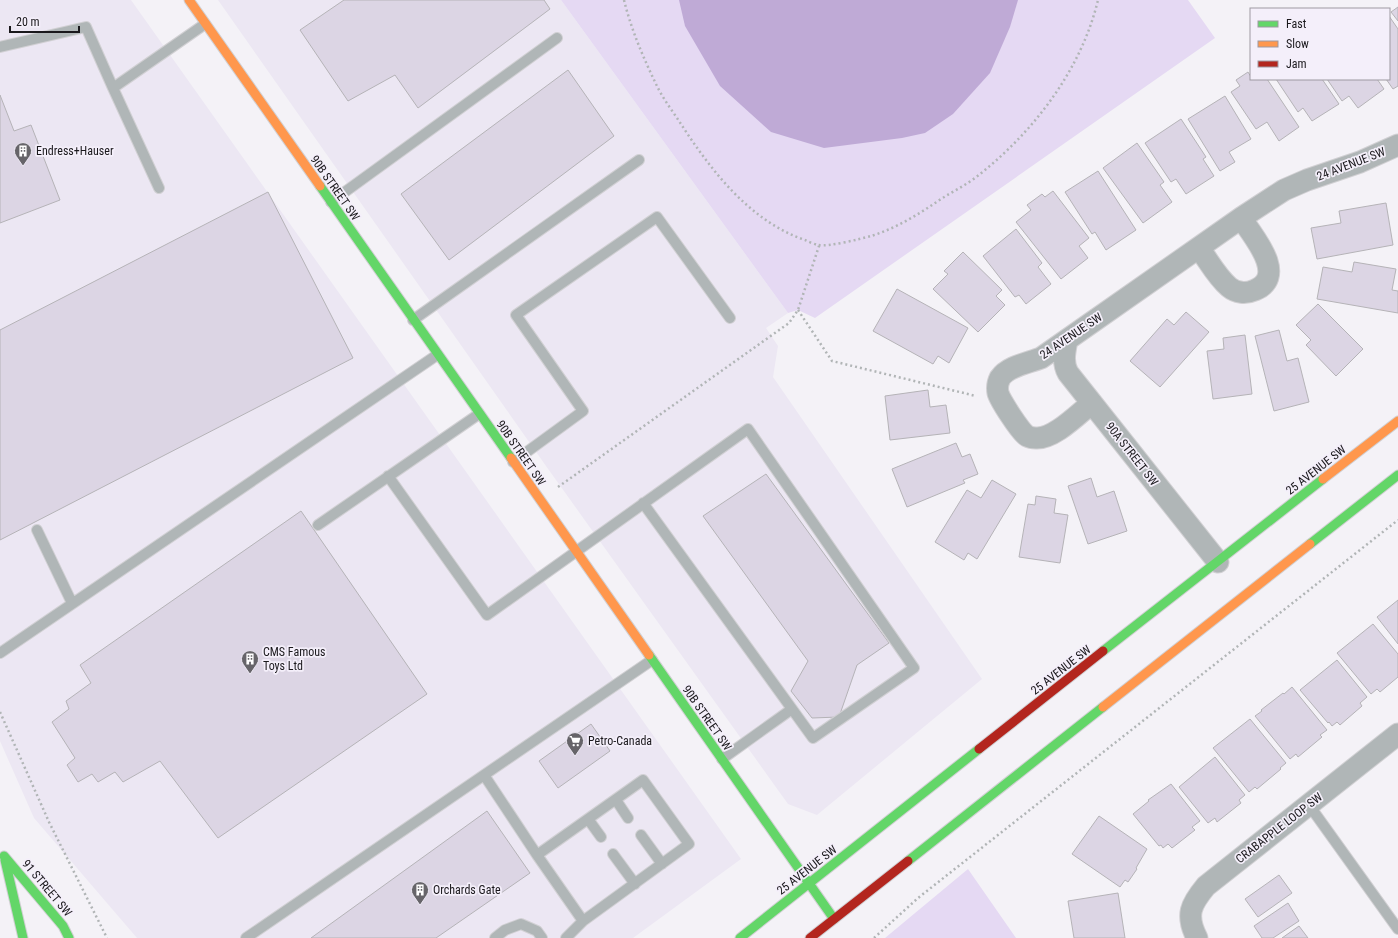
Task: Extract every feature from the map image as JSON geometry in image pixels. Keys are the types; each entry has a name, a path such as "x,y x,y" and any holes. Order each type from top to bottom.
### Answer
{"main road":[{"name":"90B STREET SW","path":"188,0 834,919"},
{"name":"25 AVENUE SW","path":"740,938 1398,421"},
{"path":"810,938 1398,475"},
{"name":"91 STREET SW","path":"2,852 23,938"},
{"name":"91 STREET SW","path":"2,852 63,926 69,938"}],"street":[{"name":"24 AVENUE SW","path":"998,394 1000,379 1004,374 1013,368 1041,358 1241,218 1284,190 1307,180 1360,162 1398,145"},
{"path":"1199,248 1223,281 1235,291 1244,293 1252,292 1260,288 1266,281 1269,273 1269,265 1264,252 1241,218"},
{"name":"90A STREET SW","path":"1067,340 1064,355 1064,366 1068,373 1218,562"},
{"path":"998,394 1023,432 1028,437 1036,438 1050,435 1058,430 1092,403"},
{"name":"CRABAPPLE LOOP SW","path":"1197,938 1190,923 1191,909 1196,899 1215,879 1398,734"}],"lane":[{"path":"113,88 205,24"},
{"path":"0,47 86,27 159,188"},
{"path":"331,202 557,38"},
{"path":"413,320 639,160"},
{"path":"513,462 583,411 516,316 657,216 730,318"},
{"path":"0,653 437,355"},
{"path":"318,525 479,414"},
{"path":"388,476 486,615 748,429 914,668 813,738 644,503"},
{"path":"37,530 72,604"},
{"path":"246,938 652,660"},
{"path":"722,759 792,709"},
{"path":"484,775 583,921"},
{"path":"537,855 643,780 689,844 583,921 566,938"},
{"path":"616,800 628,818"},
{"path":"1309,805 1398,929"},
{"path":"588,819 601,837"},
{"path":"641,835 662,864"},
{"path":"614,854 635,884"},
{"path":"495,938 505,930 521,924 537,931 542,938"}],"path":[{"path":"624,0 629,20 657,85 691,140 709,164 729,187 752,209 776,227 795,237 820,246 861,239 884,232 923,211 974,178 999,157 1021,136 1040,114 1070,68 1084,42 1093,20 1098,0"},
{"path":"541,501 789,323 798,310 820,246"},
{"path":"798,310 832,361 980,396 998,394"},
{"path":"874,938 918,898 1398,520"},
{"path":"0,712 49,822 107,938"}],"shaded area":[{"path":"0,0 131,0 741,859 633,938 137,938 34,818 0,741"},
{"path":"218,0 561,0 788,313 766,328 778,346 773,377 982,679 817,815 788,804 546,466"},
{"path":"561,0 1188,0 1215,38 815,318 798,310 788,313"},
{"path":"679,0 1018,0 1010,27 990,73 953,114 925,133 902,138 824,148 771,132 720,86 685,26"},
{"path":"968,869 1016,938 885,938"}],"building":[{"path":"344,0 544,0 550,9 418,108 395,75 348,101 300,30"},
{"path":"1398,7 1398,21 1391,12"},
{"path":"1390,17 1398,29 1398,86 1393,89 1387,80 1390,80"},
{"path":"568,70 614,136 449,260 401,194"},
{"path":"1248,72 1250,80 1268,80 1299,127 1279,141 1267,122 1256,129 1231,92 1240,86 1236,80"},
{"path":"1277,80 1323,80 1339,104 1312,121 1303,108 1298,112"},
{"path":"1328,80 1378,80 1384,89 1358,108 1349,96 1342,101"},
{"name":"Endress+Hauser","path":"0,95 14,131 31,125 60,200 0,223"},
{"path":"1225,96 1251,139 1229,152 1235,162 1220,171 1188,119"},
{"path":"1181,119 1206,157 1203,159 1214,176 1186,194 1176,179 1171,182 1145,143"},
{"path":"1137,143 1164,182 1160,185 1172,202 1143,223 1103,168"},
{"path":"1098,171 1136,230 1106,250 1095,232 1092,234 1065,192"},
{"path":"1053,191 1089,238 1079,246 1088,258 1061,279 1016,222 1031,210 1027,205 1042,194 1045,197"},
{"path":"268,192 353,358 0,540 0,330"},
{"path":"1386,203 1393,245 1317,259 1311,228 1341,223 1339,211"},
{"path":"1016,229 1042,263 1038,267 1051,284 1026,304 1019,295 1015,297 983,256"},
{"path":"963,252 1002,290 996,296 1005,305 978,332 933,289 948,274 944,271"},
{"path":"1354,262 1396,269 1392,290 1398,291 1398,313 1317,299 1323,267 1352,272"},
{"path":"897,289 968,328 949,363 938,356 933,364 873,331"},
{"path":"1318,304 1363,349 1336,376 1306,345 1311,340 1296,325"},
{"path":"1186,312 1209,332 1160,387 1130,361 1167,319 1174,325"},
{"path":"1279,330 1287,361 1298,358 1309,402 1274,411 1255,336"},
{"path":"1245,335 1252,394 1213,399 1207,351 1224,349 1223,338"},
{"path":"928,390 930,407 946,405 950,433 890,440 885,396"},
{"path":"956,443 962,457 970,454 978,474 963,480 965,483 907,507 892,469"},
{"path":"766,474 889,643 857,665 839,717 812,718 791,691 808,661 703,516"},
{"path":"1091,478 1097,497 1114,491 1127,531 1088,544 1068,486"},
{"path":"992,480 1016,494 977,559 968,553 964,560 935,542 967,490 981,498"},
{"path":"1036,496 1056,499 1054,513 1068,515 1060,563 1019,557 1028,504 1035,505"},
{"name":"CMS Famous Toys Ltd","path":"301,511 427,694 218,838 160,761 123,782 115,772 98,782 92,774 78,782 67,765 75,758 52,722 69,709 66,701 91,683 80,665"},
{"path":"1398,600 1398,644 1377,617"},
{"path":"1373,624 1398,654 1398,677 1380,692 1377,689 1371,694 1337,653"},
{"path":"1337,660 1367,697 1360,703 1362,706 1340,725 1337,722 1332,726 1300,690"},
{"path":"1292,687 1327,730 1320,735 1322,737 1298,757 1296,754 1290,759 1255,716"},
{"path":"1250,719 1286,763 1257,789 1255,787 1249,792 1213,748"},
{"name":"Petro-Canada","path":"591,724 610,751 558,788 539,761"},
{"path":"1215,757 1245,795 1239,800 1241,803 1217,822 1215,818 1208,823 1179,787"},
{"path":"1171,784 1200,821 1192,827 1195,830 1172,848 1168,844 1163,848 1161,845 1159,846 1133,814 1149,801 1148,800"},
{"name":"Orchards Gate","path":"487,811 530,873 436,938 311,938"},
{"path":"1099,816 1147,849 1136,868 1137,869 1128,882 1125,880 1120,887 1072,854"},
{"path":"1279,875 1292,893 1258,917 1245,899"},
{"path":"1118,893 1125,938 1074,938 1068,901"},
{"path":"1288,903 1299,921 1273,938 1262,938 1254,926"},
{"path":"1299,926 1308,938 1282,938"}],"traffic: fast":[{"path":"320,186 511,458"},
{"path":"1310,544 1398,475"},
{"path":"1103,651 1323,479"},
{"path":"649,655 834,919"},
{"path":"908,861 1103,707"},
{"path":"740,938 979,749"},
{"path":"4,856 63,926 69,938"},
{"path":"5,860 23,938"}],"traffic: slow":[{"path":"189,0 320,186"},
{"path":"1323,479 1398,421"},
{"path":"511,458 649,655"},
{"path":"1103,707 1310,544"}],"traffic: jam":[{"path":"979,749 1103,651"},
{"path":"810,938 908,861"}],"place":[{"name":"Endress+Hauser","path":"23,166"},
{"name":"CMS Famous Toys Ltd","path":"250,674"},
{"name":"Petro-Canada","path":"575,756"},
{"name":"Orchards Gate","path":"420,905"}]}
